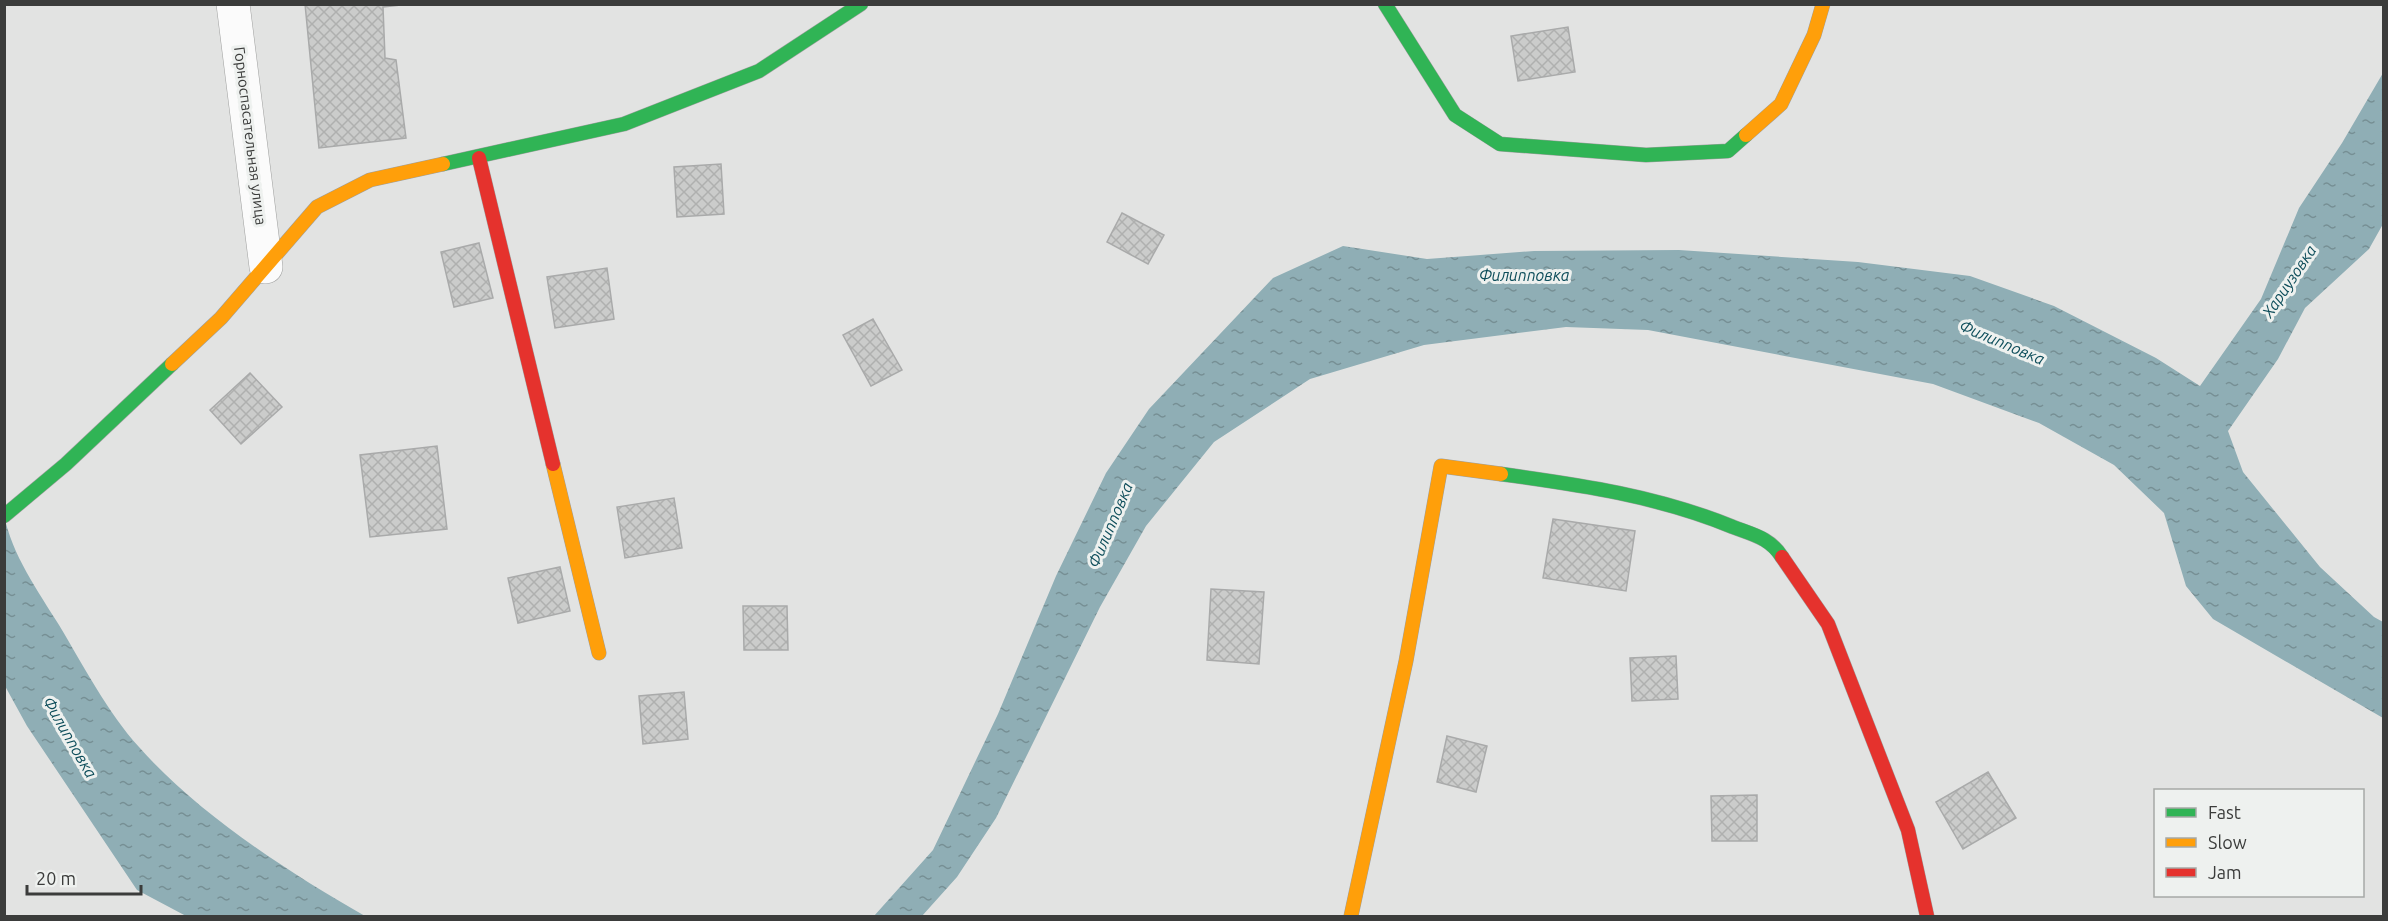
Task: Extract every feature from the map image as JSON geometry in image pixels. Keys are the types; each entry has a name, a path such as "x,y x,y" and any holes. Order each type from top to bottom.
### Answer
{"street":[{"name":"Горноспасательная улица","path":"233,4 266,267"},
{"path":"4,516 66,464 221,318 317,207 370,180 479,158 624,124 759,72 861,4"},
{"path":"1385,4 1455,115 1500,144 1646,155 1728,151 1780,104 1814,35 1823,4"},
{"path":"479,158 599,652"},
{"path":"1351,916 1406,661 1441,466 1613,490 1695,512 1773,543 1828,624 1908,830 1927,916"}],"water":[{"path":"2383,73 2383,224 2369,249 2305,308 2278,359 2228,431 2243,472 2320,567 2374,617 2383,622 2383,718 2213,619 2186,586 2164,513 2114,465 2039,423 1933,384 1648,330 1566,327 1424,345 1310,379 1214,442 1146,526 1100,607 996,818 957,877 922,916 874,916 933,850 998,714 1056,576 1106,473 1149,409 1273,278 1343,246 1427,259 1534,251 1679,250 1858,262 1970,276 2054,306 2156,358 2200,386 2261,299 2299,208 2342,143"},
{"name":"Филипповка","path":"4,515 13,544 34,586 106,704 139,747 188,795 245,840 306,881 365,916 186,916 137,890 27,726 5,686"}],"building":[{"path":"305,4 410,4 383,7 385,58 396,60 406,138 319,148"},
{"path":"1568,27 1575,72 1518,81 1511,36"},
{"path":"721,164 724,214 677,217 674,167"},
{"path":"1122,213 1164,235 1148,264 1107,242"},
{"path":"479,243 493,298 454,307 441,252"},
{"path":"607,268 614,319 555,328 547,277"},
{"path":"873,319 902,370 871,386 843,335"},
{"path":"250,373 282,407 241,444 210,410"},
{"path":"437,446 447,529 370,537 360,455"},
{"path":"674,498 682,548 625,558 617,507"},
{"path":"1553,519 1635,531 1626,591 1543,578"},
{"path":"560,567 570,611 518,623 508,578"},
{"path":"1211,589 1264,592 1259,664 1207,660"},
{"path":"743,606 787,606 788,650 744,650"},
{"path":"1676,656 1678,699 1632,701 1630,658"},
{"path":"684,692 688,739 643,744 639,696"},
{"path":"1447,736 1487,746 1476,792 1437,782"},
{"path":"1988,772 2016,818 1963,849 1936,802"},
{"path":"1757,795 1757,841 1712,841 1711,796"}],"traffic: fast":[{"path":"443,164 624,124 759,71 861,4"},
{"path":"1385,4 1455,115 1500,144 1646,155 1728,151 1746,135"},
{"path":"4,516 66,464 172,364"},
{"path":"1501,474 1590,487 1676,507 1761,538 1772,545 1782,557"}],"traffic: slow":[{"path":"1746,135 1781,104 1814,35 1823,4"},
{"path":"172,364 221,318 317,207 370,180 443,164"},
{"path":"553,464 599,653"},
{"path":"1351,916 1406,661 1441,466 1501,474"}],"traffic: jam":[{"path":"479,158 553,464"},
{"path":"1782,557 1828,624 1908,830 1927,916"}],"water label":[{"name":"Хариузовка","path":"2289,281"}]}
